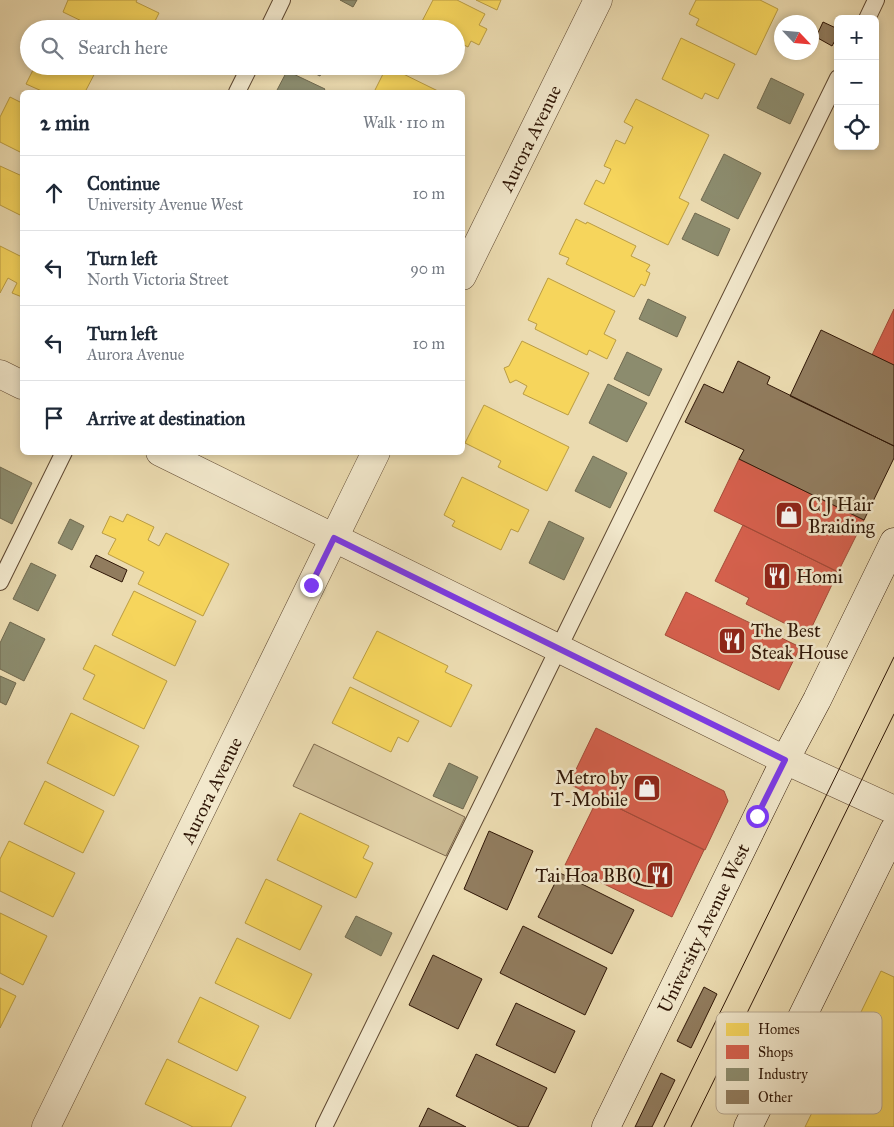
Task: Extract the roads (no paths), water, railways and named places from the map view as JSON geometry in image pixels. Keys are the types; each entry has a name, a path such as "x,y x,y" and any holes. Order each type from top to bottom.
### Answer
{"street":[{"name":"Aurora Avenue","path":"465,270 598,0"},
{"path":"0,374 20,384"},
{"path":"166,455 785,760 894,810"},
{"name":"Aurora Avenue","path":"46,1127 375,455"},
{"name":"University Avenue West","path":"606,1127 785,760 817,700 894,542"},
{"path":"805,1012 894,830"},
{"path":"748,1127 754,1114"}],"lane":[{"path":"272,20 282,0"},
{"path":"869,15 876,0"},
{"path":"238,90 246,75"},
{"path":"324,1127 834,86"},
{"path":"0,582 63,455"}],"tram line":[{"path":"720,1012 894,657"},
{"path":"748,1012 894,714"},
{"path":"664,1127 716,1021"},
{"path":"691,1127 716,1076"}],"place":[{"name":"C J Hair Braiding","path":"789,515"},
{"name":"Homi","path":"777,576"},
{"name":"The Best Steak House","path":"732,641"},
{"name":"Metro by T-Mobile","path":"647,788"},
{"name":"Tai Hoa BBQ","path":"660,875"}]}
